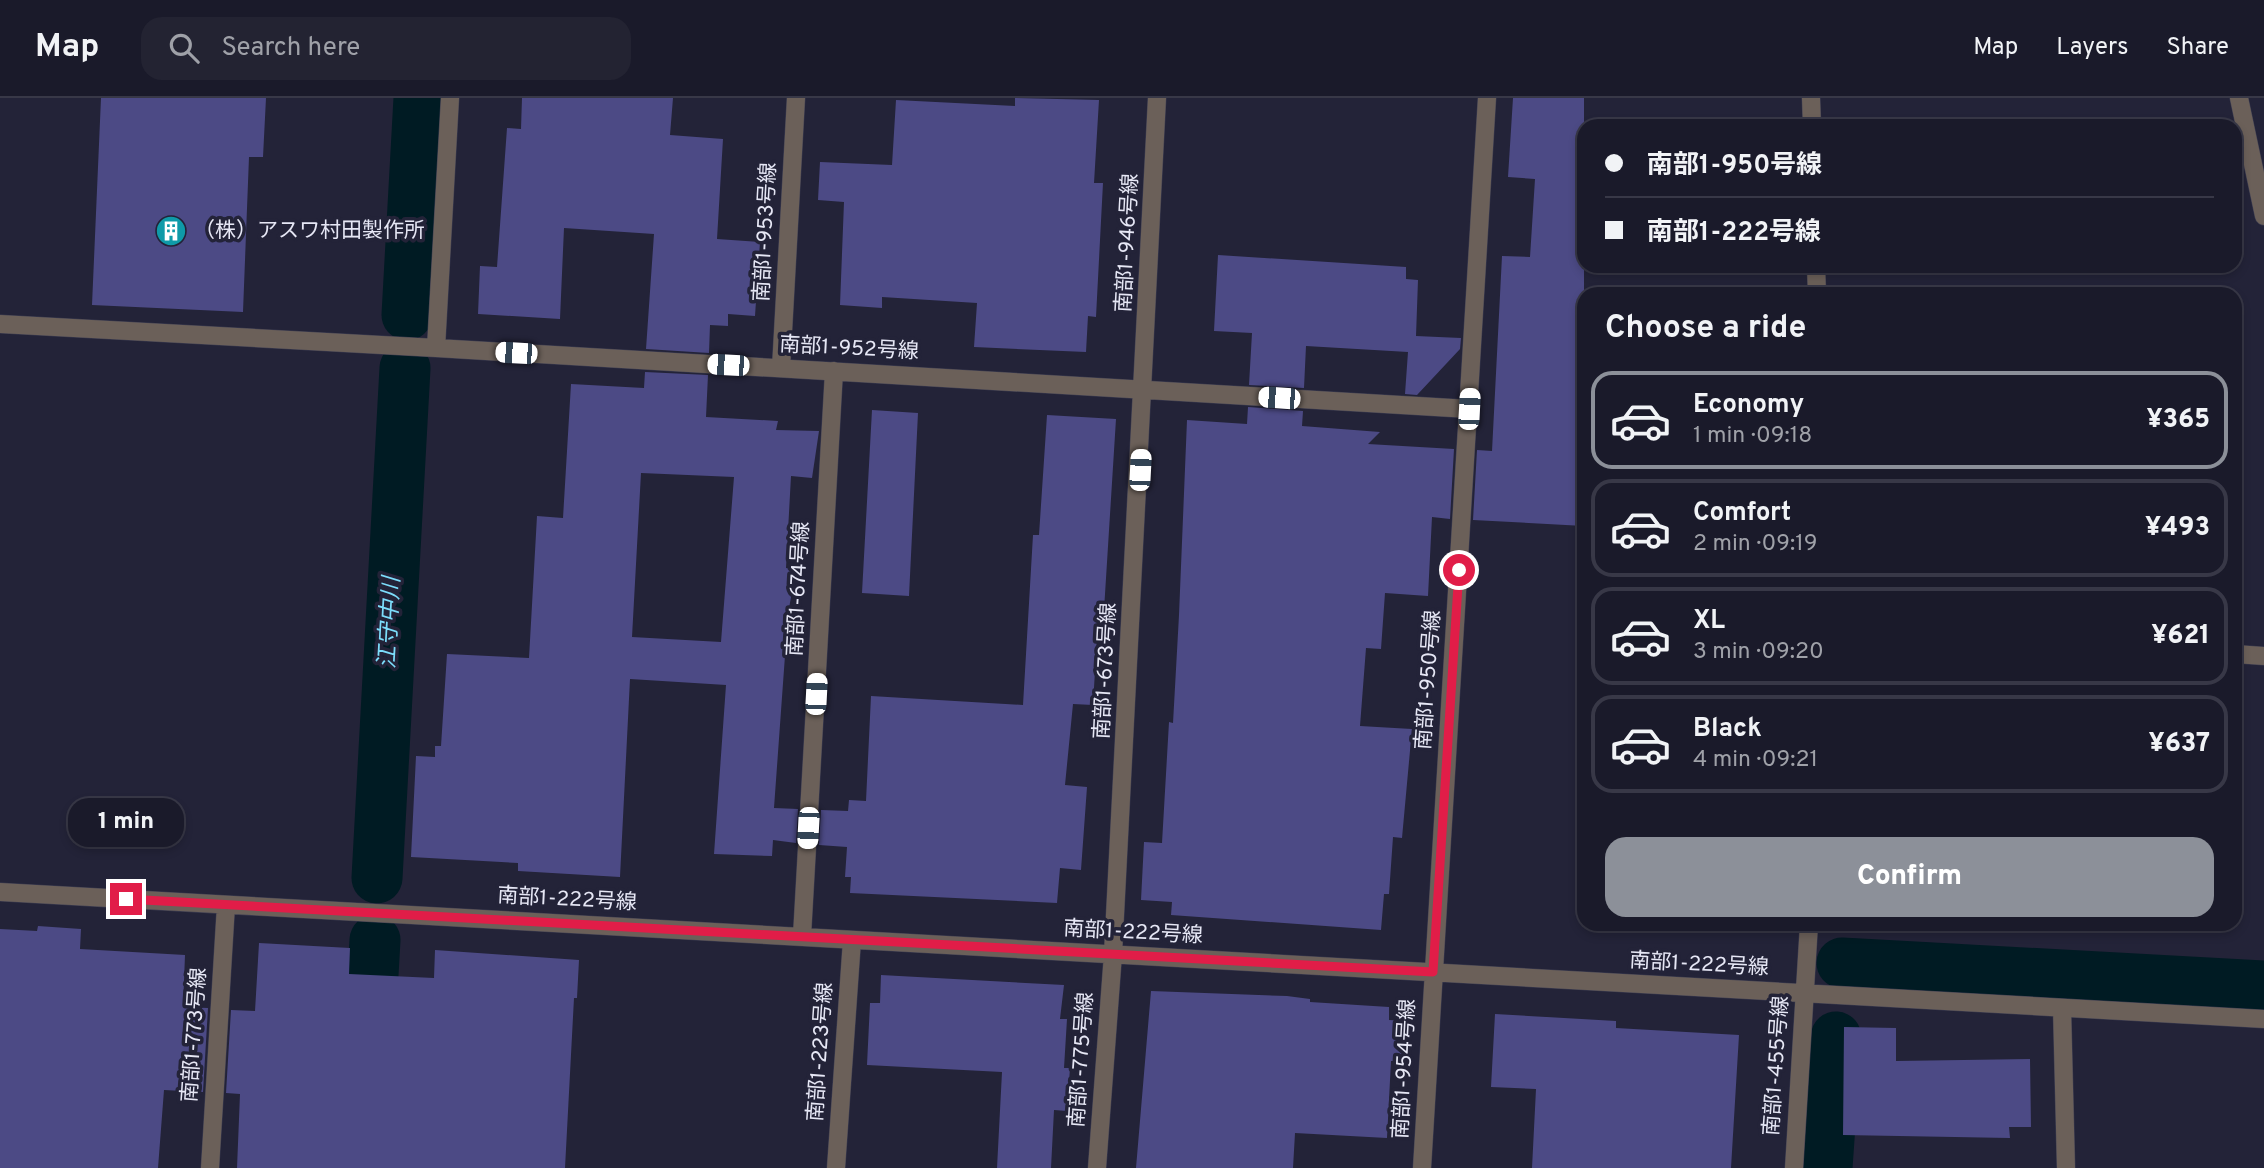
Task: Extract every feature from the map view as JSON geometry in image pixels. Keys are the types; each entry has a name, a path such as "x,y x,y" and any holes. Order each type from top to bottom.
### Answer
{"street":[{"path":"436,348 450,98"},
{"name":"南部1-953号線","path":"781,368 796,98"},
{"name":"南部1-946号線","path":"1144,390 1157,98"},
{"name":"南部1-950号線","path":"1433,972 1487,98"},
{"path":"1811,98 1812,119"},
{"path":"2239,98 2264,216"},
{"name":"南部1-952号線","path":"0,324 1469,409"},
{"name":"南部1-674号線","path":"802,936 834,371"},
{"name":"南部1-673号線","path":"1112,954 1144,390"},
{"path":"2242,654 2264,656"},
{"name":"南部1-222号線","path":"0,892 2264,1019"},
{"name":"南部1-773号線","path":"210,1168 226,905"},
{"name":"南部1-455号線","path":"1794,1168 1808,931"},
{"name":"南部1-223号線","path":"836,1168 852,940"},
{"name":"南部1-775号線","path":"1097,1168 1112,954"},
{"name":"南部1-954号線","path":"1422,1168 1433,972"},
{"path":"2062,1007 2066,1168"}],"building":[{"name":"（株）アスワ村田製作所","path":"101,98 266,98 263,157 249,157 243,312 92,305"},
{"path":"522,98 673,98 670,135 723,139 717,239 760,242 755,316 728,314 728,326 710,325 709,353 646,349 654,234 564,228 560,319 478,314 480,266 497,267 507,128 521,129"},
{"path":"1015,98 1099,100 1094,183 1103,183 1096,317 1088,316 1086,352 974,347 977,303 882,297 882,308 840,305 844,202 818,200 820,162 892,165 896,100 1015,106"},
{"path":"1513,98 1584,98 1584,119 1577,119 1577,273 1584,273 1584,287 1577,287 1577,526 1473,520 1477,450 1492,451 1502,256 1530,257 1535,179 1508,177"},
{"path":"1218,255 1406,267 1406,279 1418,280 1416,336 1461,338 1460,349 1417,395 1405,394 1408,352 1306,346 1304,388 1249,385 1252,333 1214,331"},
{"path":"645,372 708,375 706,417 778,421 776,430 819,431 812,478 791,476 786,568 796,569 788,614 774,808 798,809 796,843 773,840 772,856 714,854 726,685 630,679 620,877 518,871 518,863 411,857 416,756 435,757 435,746 441,746 447,654 529,658 537,516 563,518 571,384 644,388","holes":["641,473 734,477 721,642 632,637"]},
{"path":"1248,407 1303,411 1302,426 1380,432 1368,444 1454,449 1450,519 1432,517 1428,596 1385,593 1381,649 1366,648 1360,726 1412,729 1402,838 1393,837 1389,894 1384,894 1381,930 1171,915 1172,902 1141,900 1144,842 1162,843 1169,722 1173,723 1187,420 1247,424"},
{"path":"872,410 918,413 909,596 862,593"},
{"path":"1047,415 1116,419 1104,610 1097,636 1093,705 1073,704 1065,785 1087,787 1081,870 1060,868 1057,903 850,893 851,877 845,877 847,847 819,845 821,810 848,811 849,800 866,801 871,696 1023,705 1033,535 1039,535"},
{"path":"38,926 81,929 80,949 185,955 183,1007 208,1008 203,1092 164,1090 158,1168 0,1168 0,929 37,931"},
{"path":"259,943 350,948 349,974 434,978 435,950 579,960 577,998 574,998 565,1168 237,1168 240,1094 226,1093 231,1010 255,1011"},
{"path":"881,975 1064,985 1060,1019 1067,1019 1064,1068 1070,1068 1067,1111 1054,1110 1051,1168 997,1168 1002,1072 867,1065 870,1003 880,1003"},
{"path":"1151,991 1287,996 1310,999 1310,1002 1389,1007 1389,1020 1405,1021 1402,1061 1391,1061 1387,1138 1295,1133 1293,1168 1136,1168"},
{"path":"1495,1014 1616,1021 1616,1028 1739,1035 1731,1168 1532,1168 1536,1089 1491,1087"},
{"path":"1844,1027 1896,1028 1896,1061 2030,1059 2031,1127 2009,1127 2010,1138 1843,1135"}],"waterway":[{"name":"江守中川","path":"407,315 419,98"},
{"name":"江守中川","path":"377,878 405,368"},
{"name":"江守中川","path":"362,1168 375,940"},
{"path":"1842,963 2264,986"},
{"path":"1827,1168 1836,1037"}],"place":[{"name":"（株）アスワ村田製作所","path":"171,231"}],"route":[{"path":"126,899 1433,972 1459,570"}]}
